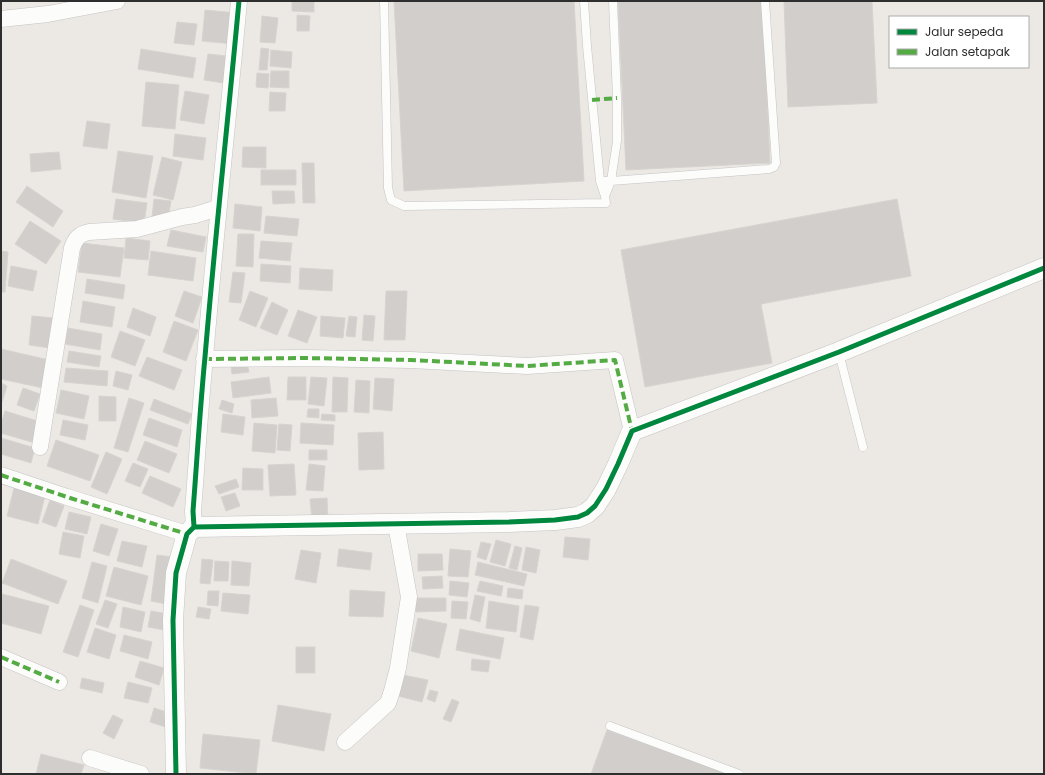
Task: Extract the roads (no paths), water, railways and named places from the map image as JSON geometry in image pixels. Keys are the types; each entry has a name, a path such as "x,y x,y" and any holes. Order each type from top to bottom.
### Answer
{"street":[{"path":"1,19 48,7 117,1"},
{"path":"176,774 173,620 176,573 190,531 193,511 204,359 239,1"},
{"path":"40,447 74,241 83,233 137,229 218,208"},
{"path":"632,431 838,352 1044,268"},
{"path":"1,474 67,497 190,531 555,520 578,517 587,513 595,506 606,489 632,431 615,360 527,366 411,360 304,358 204,359"},
{"path":"344,742 388,703 398,668 409,598 396,524"},
{"path":"1,657 59,682"},
{"path":"90,758 141,774"}],"lane":[{"path":"384,1 388,188 392,200 404,206 606,203 600,181 586,46 584,1"},
{"path":"605,196 611,181 617,141 617,98 613,1"},
{"path":"600,181 769,169 774,167 776,163 766,1"},
{"path":"838,352 863,447"},
{"path":"610,726 739,774"}]}
